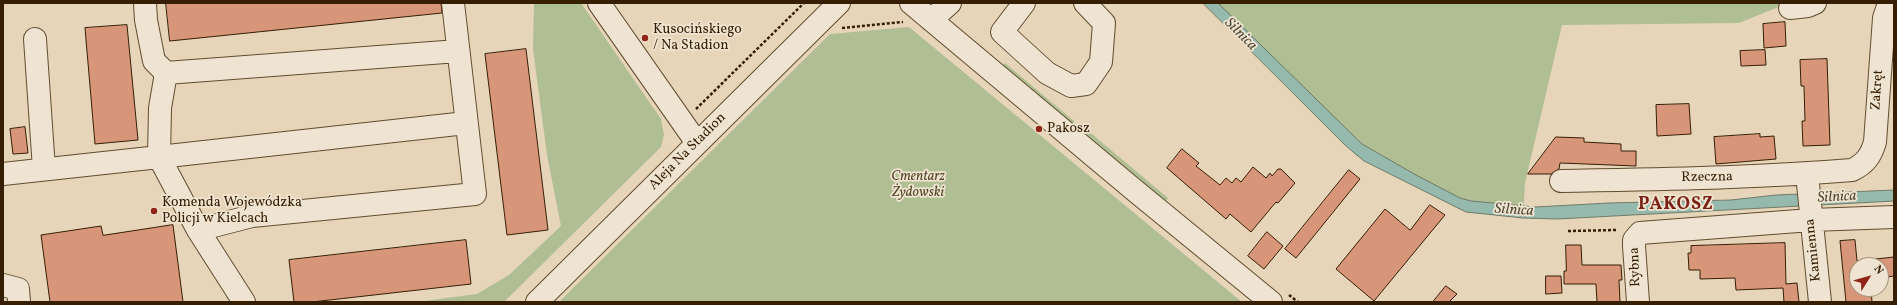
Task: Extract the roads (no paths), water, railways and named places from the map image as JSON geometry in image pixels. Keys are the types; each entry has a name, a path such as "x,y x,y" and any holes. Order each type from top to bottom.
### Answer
{"street":[{"path":"145,3 146,20 154,61 166,73 458,51"},
{"path":"198,230 252,216 475,194 453,3"},
{"path":"599,3 697,143"},
{"name":"Aleja Na Stadion","path":"545,299 697,143 839,3"},
{"path":"917,15 950,3"},
{"path":"1024,3 1002,32 1047,74 1070,86 1086,84 1101,62 1104,23 1085,3"},
{"path":"1790,8 1808,6 1815,3"},
{"name":"Zakręt","path":"1852,170 1866,161 1873,150 1884,18 1887,9 1893,3"},
{"path":"917,15 1133,189 1270,302"},
{"path":"35,39 44,169"},
{"path":"166,73 160,108 159,157 198,230 244,302"},
{"path":"3,174 466,123"},
{"name":"Rzeczna","path":"1561,181 1725,178 1808,180 1852,170"},
{"name":"Kamienna","path":"1808,180 1820,302"},
{"path":"1811,216 1894,217"},
{"name":"Rybna","path":"1638,302 1634,240 1640,233 1811,216"},
{"path":"3,285 18,289 19,302"}],"water":[{"name":"Silnica","path":"1203,3 1218,3 1362,144 1460,198 1471,201 1535,207 1609,203 1731,200 1776,195 1894,190 1894,201 1558,219 1523,218 1466,212 1364,161 1346,146"}],"place":[{"name":"Kusocińskiego / Na Stadion","path":"645,38"},
{"name":"Pakosz","path":"1039,129"},
{"name":"Komenda Wojewódzka Policji w Kielcach","path":"154,211"}],"district":[{"name":"PAKOSZ","path":"1676,206"}],"park label":[{"name":"Cmentarz Żydowski","path":"918,186"}]}
